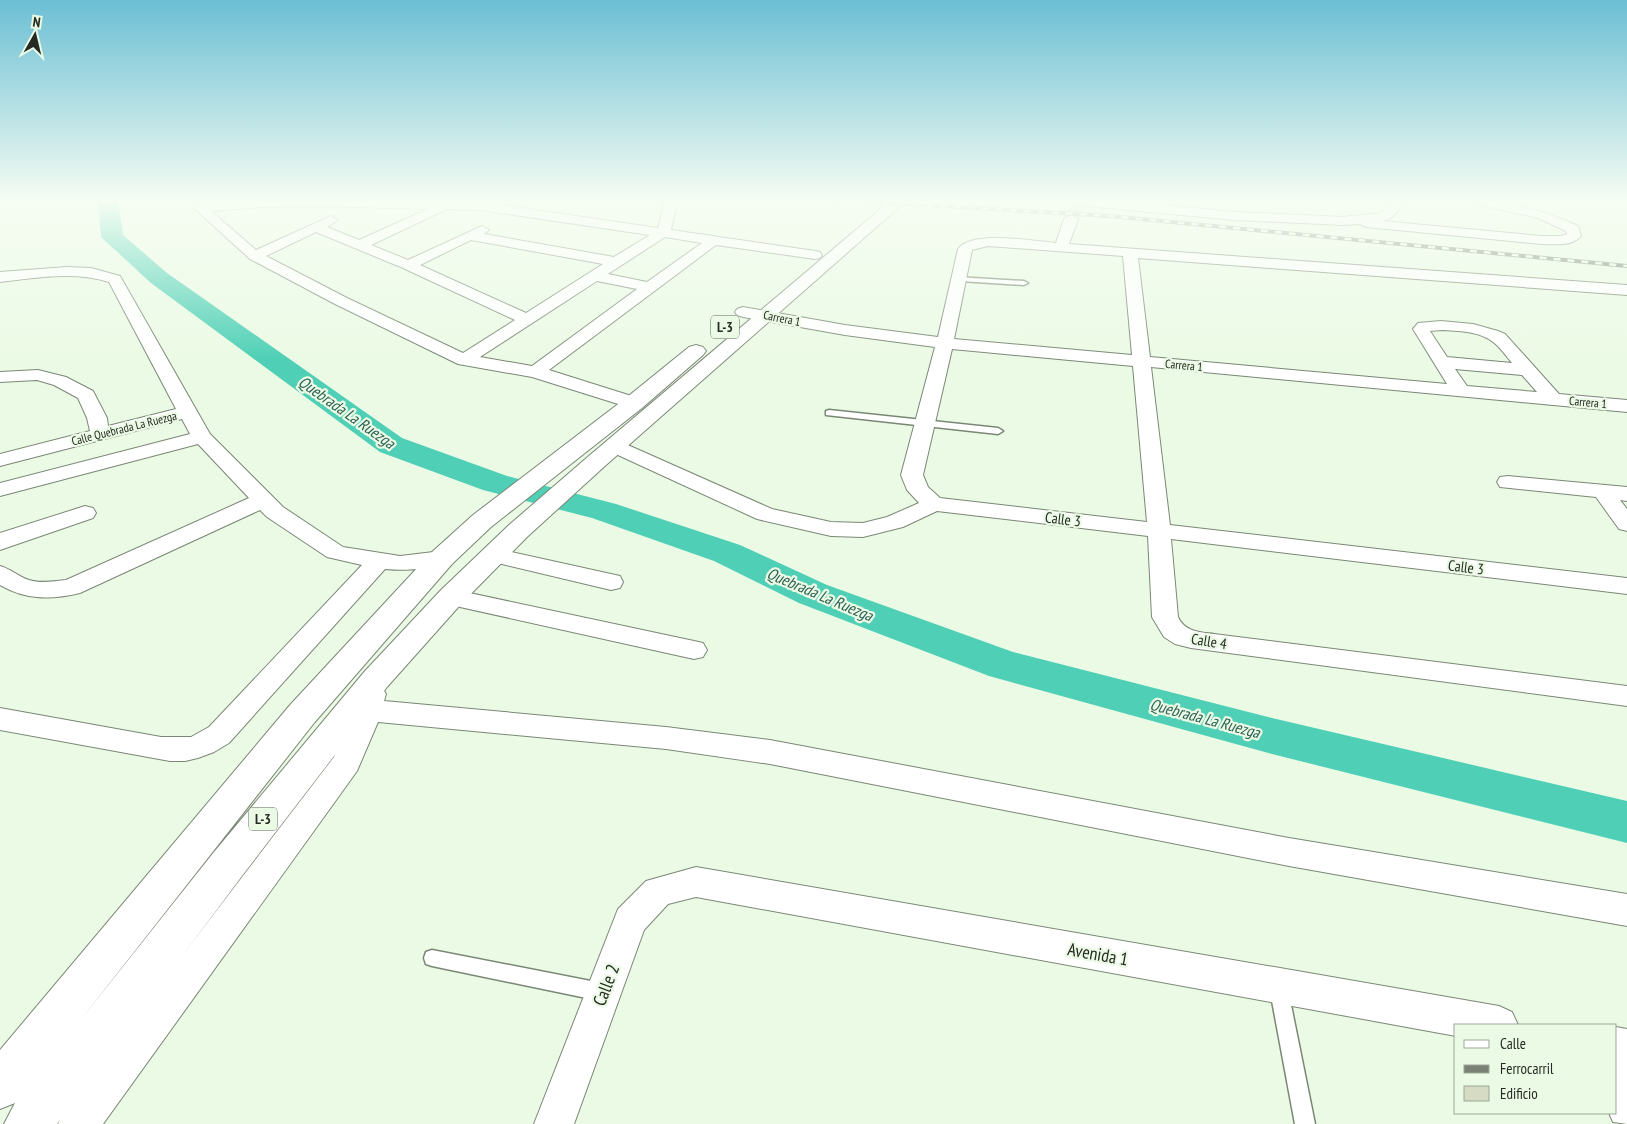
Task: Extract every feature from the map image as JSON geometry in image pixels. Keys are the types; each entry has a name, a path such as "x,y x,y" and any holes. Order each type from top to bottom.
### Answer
{"main road":[{"name":"L-3","path":"28,1124 228,864 372,694 451,597 518,531 838,253"},
{"name":"L-3","path":"0,1086 302,714 442,558 482,521 634,403 815,255"}],"street":[{"path":"252,253 341,301 464,360 535,372 634,403"},
{"path":"255,256 260,253"},
{"path":"380,253 526,319"},
{"path":"408,265 432,253"},
{"path":"567,253 615,262"},
{"path":"464,360 629,253"},
{"path":"535,372 696,253"},
{"path":"805,253 815,255"},
{"path":"606,453 757,510 795,522 831,529 863,530 895,522 934,504 918,490 912,475 945,343 964,253"},
{"name":"Calle 4","path":"1130,253 1159,530 1165,617 1174,633 1186,638 1627,696"},
{"path":"1136,253 1627,290"},
{"name":"Calle Quebrada La Ruezga","path":"0,277 67,271 91,272 115,279 187,412 0,460"},
{"path":"594,276 650,287"},
{"name":"Carrera 1","path":"743,312 845,330 945,343 1627,406"},
{"path":"1461,391 1422,332 1421,329 1424,327 1470,328 1491,333 1499,338 1552,399"},
{"path":"1442,362 1527,370"},
{"path":"0,377 38,375 60,381 86,395 97,418 100,434"},
{"path":"187,412 202,437 275,512 335,552 379,561 410,562 442,558"},
{"path":"0,490 202,437"},
{"path":"1508,482 1627,494"},
{"path":"1603,492 1627,524"},
{"path":"0,574 24,588 50,590 71,586 95,577 263,500"},
{"name":"Calle 3","path":"934,504 1627,586"},
{"path":"0,543 8,538 85,513"},
{"path":"493,555 612,582"},
{"path":"0,719 161,749 181,751 201,748 219,735 379,561"},
{"path":"451,597 694,650"},
{"path":"78,1124 346,763 372,694 770,752 1289,852 1627,910"},
{"name":"Avenida 1","path":"696,882 1493,1024"},
{"name":"Calle 2","path":"554,1124 630,920 658,892 696,882"},
{"path":"1617,1084 1627,1108"}],"lane":[{"path":"960,279 1024,283"},
{"path":"829,413 998,431"},
{"path":"432,958 603,992"},
{"path":"1278,986 1305,1124"}],"waterway":[{"name":"Quebrada La Ruezga","path":"131,253 159,278 391,445 495,483 604,511 727,553 813,594 1004,665 1272,736 1627,822"}],"railway":[{"path":"1497,253 1627,266"}]}
